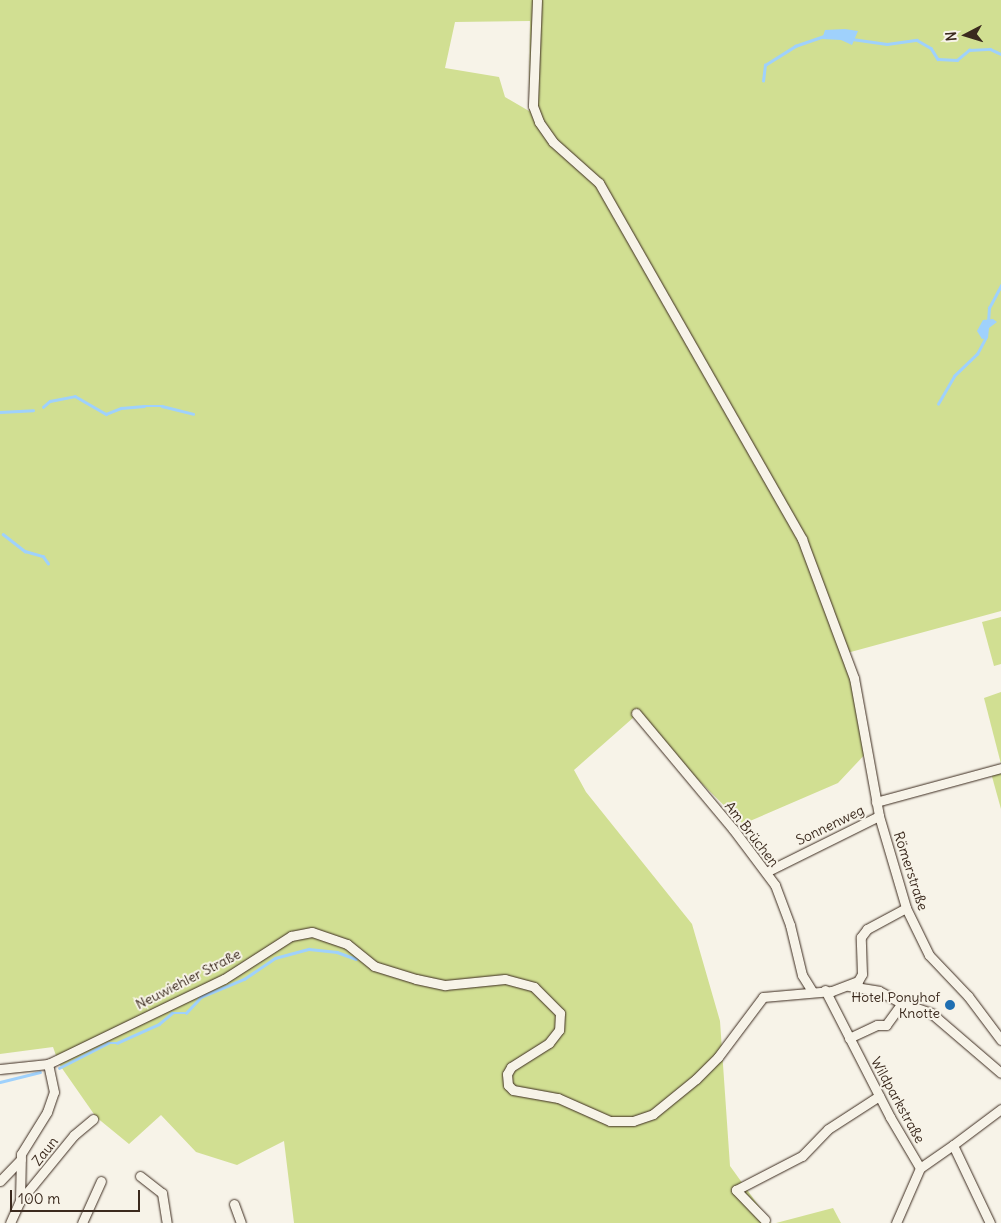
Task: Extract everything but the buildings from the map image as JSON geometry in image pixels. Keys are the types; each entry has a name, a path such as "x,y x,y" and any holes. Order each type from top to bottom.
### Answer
{"street":[{"name":"Römerstraße","path":"537,0 534,106 539,122 553,142 599,183 802,540 854,678 879,816 906,908 929,955 968,996 1001,1040"},
{"name":"Am Brüchen","path":"636,713 766,872 790,925 802,975 812,991"},
{"path":"876,802 1001,768"},
{"name":"Sonnenweg","path":"766,872 879,816"},
{"path":"812,991 848,986 858,981 862,974 860,937 867,929 906,908"},
{"name":"Neuwiehler Straße","path":"0,1069 48,1064 224,979 291,936 312,932 347,944 374,966 416,979 445,985 505,979 534,987 560,1013 559,1030 548,1043 511,1066 507,1074 513,1090 558,1098 610,1121 634,1121 653,1114 696,1079 718,1057 763,996 812,991"},
{"path":"848,986 879,991 902,1004 931,1013 1001,1073"},
{"name":"Wildparkstraße","path":"826,990 849,1038 920,1168"},
{"path":"849,1038 878,1025 886,1025 902,1004"},
{"name":"Zaun","path":"20,1201 21,1159 24,1146 52,1103 54,1083 48,1064"},
{"path":"765,1220 736,1190 802,1156 828,1129 880,1096"},
{"path":"896,1223 920,1168 1001,1109"},
{"name":"Zaun","path":"10,1223 20,1201 74,1135 93,1119"},
{"path":"954,1145 990,1223"},
{"name":"Zaun","path":"0,1181 21,1159"},
{"path":"140,1176 162,1193 167,1223"},
{"path":"82,1223 101,1181"},
{"path":"234,1204 240,1223"}],"green space":[{"path":"0,0 1001,0 1001,611 847,653 869,750 838,783 743,824 634,717 574,770 586,792 692,924 720,1021 730,1166 771,1223 294,1223 284,1141 237,1165 196,1152 161,1115 129,1144 96,1117 59,1064 53,1047 0,1054","holes":["530,21 529,111 505,97 499,77 445,68 455,22"]},
{"path":"1001,617 1001,664 994,666 982,622"},
{"path":"1001,692 1001,764 984,698"},
{"path":"1001,771 1001,809 991,773"},
{"path":"833,1208 841,1223 776,1223"}],"water":[{"path":"845,29 858,31 852,45 841,40 822,39 825,30"},
{"path":"993,319 997,322 989,328 988,338 982,339 977,331 983,320"}],"waterway":[{"path":"763,81 765,65 795,46 824,36"},
{"path":"852,39 887,44 917,40 931,48 938,59 957,60 969,50 990,49 1001,54"},
{"path":"988,322 989,308 1001,285"},
{"path":"938,404 954,376 977,354 986,337"},
{"path":"43,407 50,401 75,396 106,414 121,408 144,406 162,406 193,414"},
{"path":"0,412 33,410"},
{"path":"3,534 25,551 43,556 48,563"},
{"path":"59,1068 108,1043 117,1043 159,1024 172,1013 186,1013 201,997 244,979 275,958 309,949 337,952 356,959"},
{"path":"0,1082 40,1072"}],"place":[{"name":"Hotel Ponyhof Knotte","path":"950,1005"}]}
